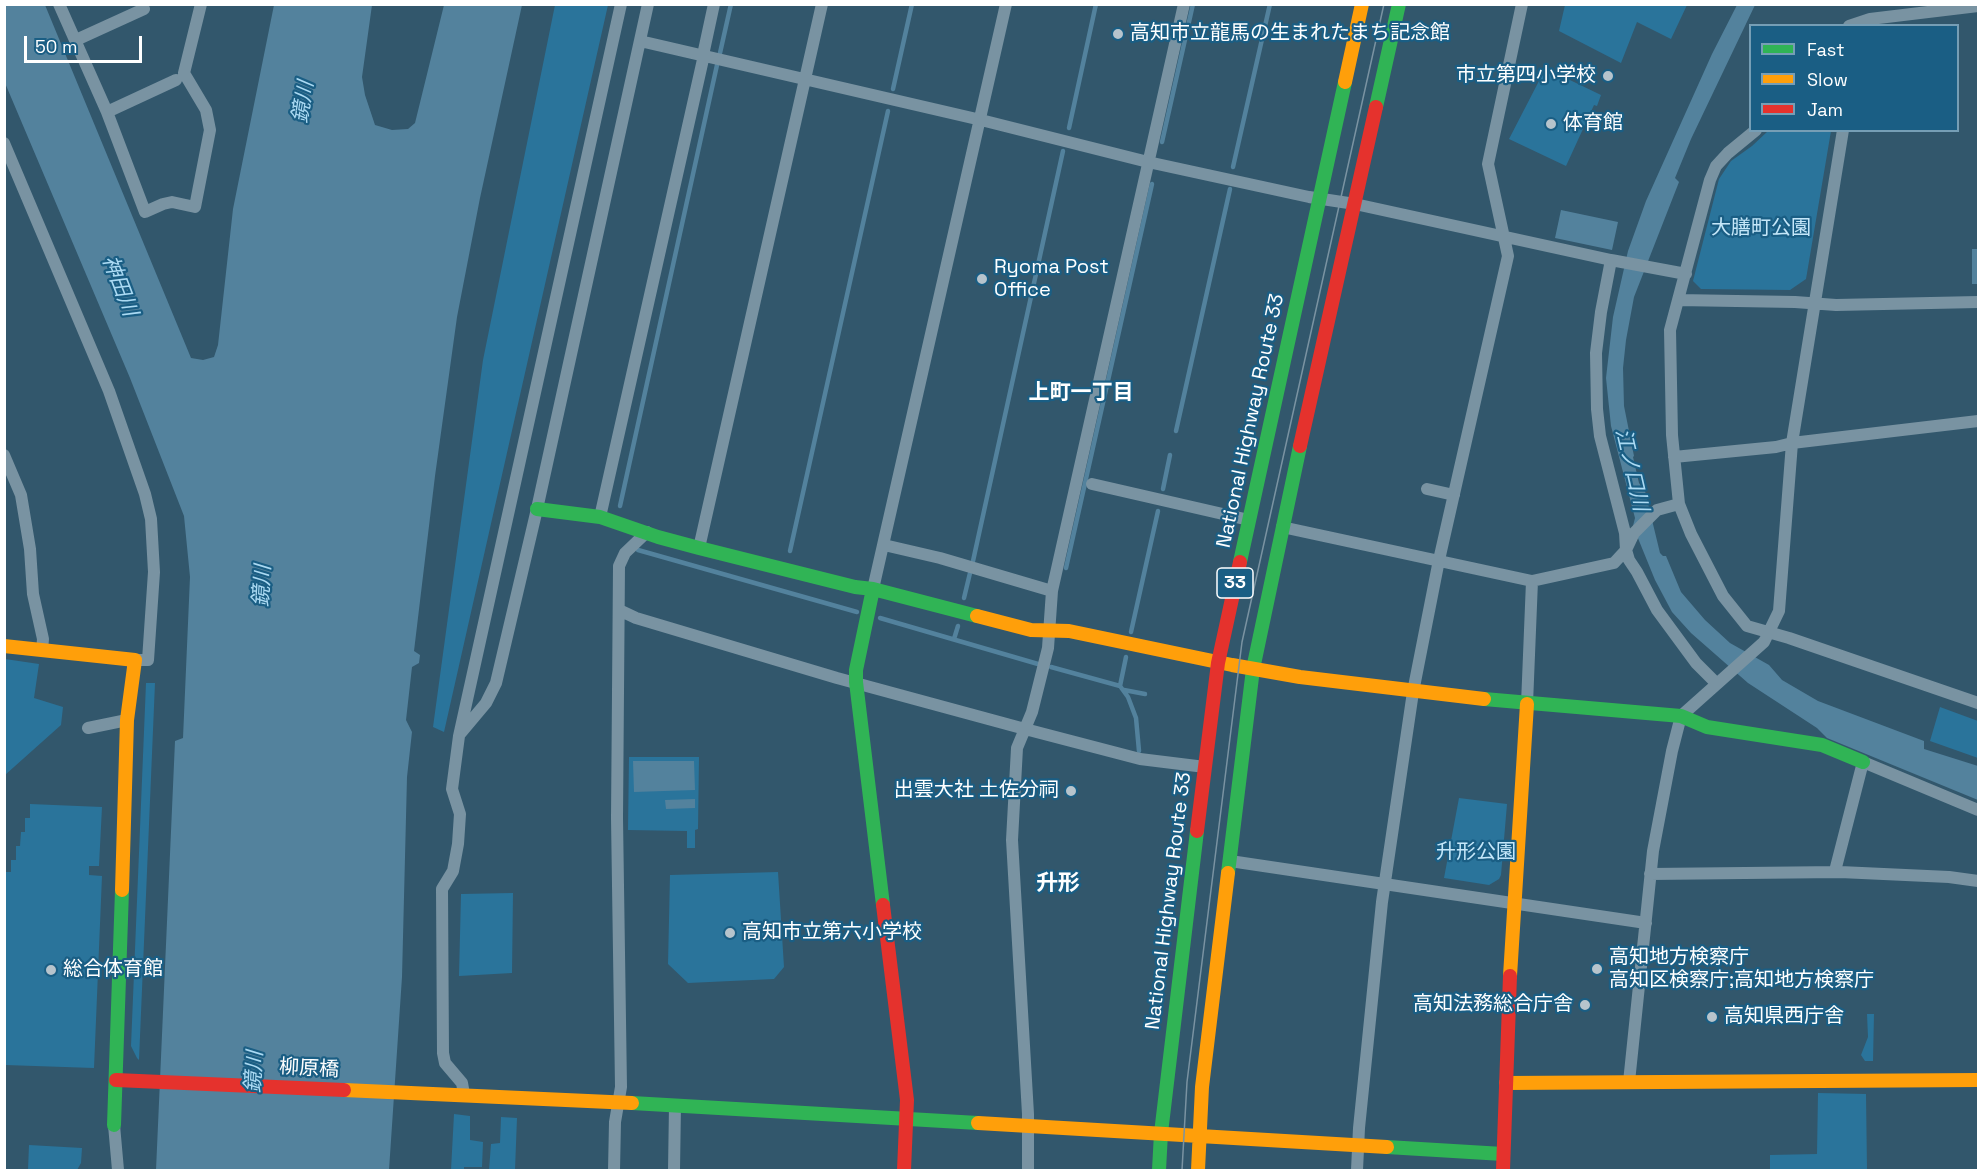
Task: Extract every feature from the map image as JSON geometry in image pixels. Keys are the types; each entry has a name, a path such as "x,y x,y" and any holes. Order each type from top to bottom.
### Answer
{"main road":[{"name":"National Highway Route 33","path":"1159,1170 1161,1133 1218,663 1362,4"},
{"name":"33","path":"1198,1170 1202,1087 1254,669 1282,527 1399,4"},
{"path":"537,509 600,517 699,548 855,587 873,589 1031,630 1069,631 1218,663 1413,692 1681,716 1707,727 1822,746 1863,762"},
{"path":"873,589 856,670 856,682 907,1100 904,1170"},
{"path":"4,646 135,660 127,720 114,1125"},
{"path":"1503,1170 1512,903 1527,704"},
{"name":"柳原橋","path":"116,1080 675,1105 1503,1154"},
{"path":"1506,1083 1978,1080"}],"street":[{"path":"59,4 107,112 145,212 172,202 195,207 210,130 206,110 183,73 201,4"},
{"path":"464,1094 462,1083 446,1063 442,1053 442,889 453,871 458,844 460,814 452,789 459,736 621,4"},
{"path":"459,736 486,704 496,683 537,509 648,4"},
{"path":"600,517 714,4"},
{"path":"699,548 822,4"},
{"path":"873,589 1006,4"},
{"path":"1028,1170 1028,1126 1012,840 1017,748 1032,712 1043,668 1053,591 1184,4"},
{"path":"1357,1170 1384,884 1413,692 1439,560 1508,256 1488,164 1522,4"},
{"path":"1876,4 1869,22 1978,6"},
{"path":"76,40 144,9"},
{"path":"640,41 981,120 1148,162 1686,274"},
{"path":"107,112 176,80"},
{"path":"1754,132 1716,166 1710,180 1670,330 1670,384 1679,504 1695,542 1723,596 1748,626 1978,704"},
{"path":"1629,1082 1650,874 1655,839 1681,716 1764,642 1779,611 1792,443 1843,132"},
{"path":"4,143 109,391 145,495 151,519 154,572 148,660 135,660"},
{"path":"1615,261 1601,312 1596,353 1597,409 1600,436 1625,533 1626,550 1629,560 1657,610 1696,663 1721,680"},
{"path":"1678,300 1836,305 1978,302"},
{"path":"1674,458 1978,421"},
{"path":"4,455 21,495 30,549 33,594 43,639 42,650"},
{"path":"1092,484 1249,520"},
{"path":"1427,489 1454,495"},
{"path":"1282,527 1532,581 1614,563 1626,550 1634,533 1657,510 1679,504"},
{"path":"614,1170 615,1122 621,1087 617,818 619,566 634,543 647,532"},
{"path":"884,545 940,558 1053,591"},
{"path":"1527,704 1532,581"},
{"path":"619,610 636,618 1025,729 1140,759 1205,767"},
{"path":"88,728 127,720"},
{"path":"1836,872 1863,762 1978,810"},
{"path":"1230,861 1646,923"},
{"path":"1650,874 1836,872 1949,877 1978,881"},
{"path":"675,1105 675,1170"},
{"path":"114,1125 118,1170"}],"green space":[{"path":"1565,4 1687,5 1671,39 1637,22 1621,63 1559,31"},
{"path":"555,5 608,5 444,732 433,727 483,360"},
{"name":"体育館","path":"1547,69 1601,95 1597,106 1594,105 1566,166 1509,139"},
{"name":"大膳町公園","path":"1767,132 1831,132 1806,279 1790,290 1701,289 1693,281 1719,179 1731,161"},
{"path":"5,659 39,664 34,698 63,707 61,725 5,775"},
{"path":"146,683 155,683 139,1060 131,1046"},
{"path":"1940,707 1978,721 1978,758 1930,741"},
{"path":"629,757 699,757 698,829 695,830 695,848 687,848 687,831 628,830"},
{"name":"升形公園","path":"1459,798 1507,804 1501,875 1489,885 1444,878"},
{"name":"総合体育館","path":"30,804 102,807 99,866 89,866 89,875 102,876 94,1068 5,1065 5,872 11,872 11,860 16,860 16,846 20,846 21,832 25,832 25,818 30,818"},
{"path":"778,872 784,967 774,979 688,983 668,964 670,875"},
{"path":"513,893 512,973 459,976 461,894"},
{"path":"1867,1014 1874,1014 1873,1061 1865,1061 1861,1055 1868,1037"},
{"path":"1818,1093 1866,1094 1867,1170 1770,1170 1770,1155 1817,1154"},
{"path":"454,1114 470,1116 470,1140 483,1142 482,1167 451,1170"},
{"path":"501,1117 517,1118 515,1170 489,1170 491,1144 500,1143"},
{"path":"29,1145 82,1148 81,1163 77,1170 28,1170"}],"water":[{"path":"4,5 45,5 191,358 203,360 214,357 218,345 233,209 274,5 372,5 362,77 365,95 375,125 392,130 408,129 415,123 444,5 522,5 457,317 414,651 420,655 419,663 412,667 406,720 412,732 407,777 402,977 389,1170 156,1170 175,741 183,738 190,577 184,516 130,378 5,83"},
{"name":"江ノ口川","path":"1737,5 1755,5 1691,139 1675,178 1679,182 1634,297 1626,340 1623,368 1624,406 1639,483 1645,491 1660,553 1666,556 1681,592 1705,620 1730,643 1769,665 1782,680 1818,701 1924,741 1924,749 1978,766 1978,800 1827,738 1817,728 1748,683 1691,633 1672,612 1655,580 1633,526 1635,518 1611,426 1606,378 1613,317 1628,251 1646,201 1712,54"},
{"path":"1561,210 1618,222 1612,250 1555,238"},
{"path":"1972,249 1978,249 1978,284 1972,284"},
{"path":"633,761 694,761 695,790 634,792"},
{"path":"695,799 695,808 666,809 665,800"}],"waterway":[{"path":"720,53 731,4"},
{"path":"893,89 912,4"},
{"path":"1069,128 1096,4"},
{"path":"1162,142 1193,4"},
{"path":"1233,167 1270,4"},
{"path":"620,506 717,65"},
{"path":"790,551 888,111"},
{"path":"973,561 1063,151"},
{"path":"1066,568 1152,184"},
{"path":"1176,431 1230,189"},
{"path":"1163,489 1170,455"},
{"path":"1131,632 1158,511"},
{"path":"638,550 857,612"},
{"path":"964,598 970,573"},
{"path":"880,618 1038,664"},
{"path":"954,639 958,626"},
{"path":"1120,686 1126,657"},
{"path":"1051,667 1120,686 1128,697 1136,718 1139,751"},
{"path":"1124,690 1145,694"}],"tram line":[{"path":"1182,1170 1187,1082 1242,642 1384,4"}],"traffic: fast":[{"path":"1376,107 1399,4"},
{"path":"1240,562 1345,82"},
{"path":"1228,873 1253,669 1300,446"},
{"path":"537,509 600,517 699,548 977,616"},
{"path":"873,589 856,670 856,682 883,905"},
{"path":"1484,699 1681,716 1707,727 1822,745 1863,762"},
{"path":"1159,1170 1161,1133 1197,831"},
{"path":"114,1125 122,890"},
{"path":"632,1103 978,1123"},
{"path":"1387,1147 1503,1154"}],"traffic: slow":[{"path":"1345,82 1362,4"},
{"path":"977,616 1031,630 1069,631 1300,677 1484,699"},
{"path":"4,646 135,660 127,720 122,890"},
{"path":"1510,976 1527,704"},
{"path":"1198,1170 1202,1087 1228,873"},
{"path":"1506,1083 1978,1080"},
{"path":"344,1090 632,1103"},
{"path":"978,1123 1387,1147"}],"traffic: jam":[{"path":"1300,446 1376,107"},
{"path":"1197,831 1218,663 1240,562"},
{"path":"883,905 907,1100 904,1170"},
{"path":"1503,1170 1510,976"},
{"path":"116,1080 344,1090"}],"place":[{"name":"高知市立龍馬の生まれたまち記念館","path":"1118,34"},
{"name":"市立第四小学校","path":"1608,76"},
{"name":"体育館","path":"1551,124"},
{"name":"Ryoma Post Office","path":"982,279"},
{"name":"出雲大社 土佐分祠","path":"1071,791"},
{"name":"高知市立第六小学校","path":"730,933"},
{"name":"高知地方検察庁 高知区検察庁;高知地方検察庁","path":"1597,969"},
{"name":"総合体育館","path":"51,970"},
{"name":"高知法務総合庁舎","path":"1585,1005"},
{"name":"高知県西庁舎","path":"1712,1017"}],"district":[{"name":"上町一丁目","path":"1081,393"},
{"name":"升形","path":"1058,884"}],"water label":[{"name":"鏡川","path":"304,102"},
{"name":"神田川","path":"119,286"},
{"name":"鏡川","path":"263,586"},
{"name":"鏡川","path":"255,1072"}]}
